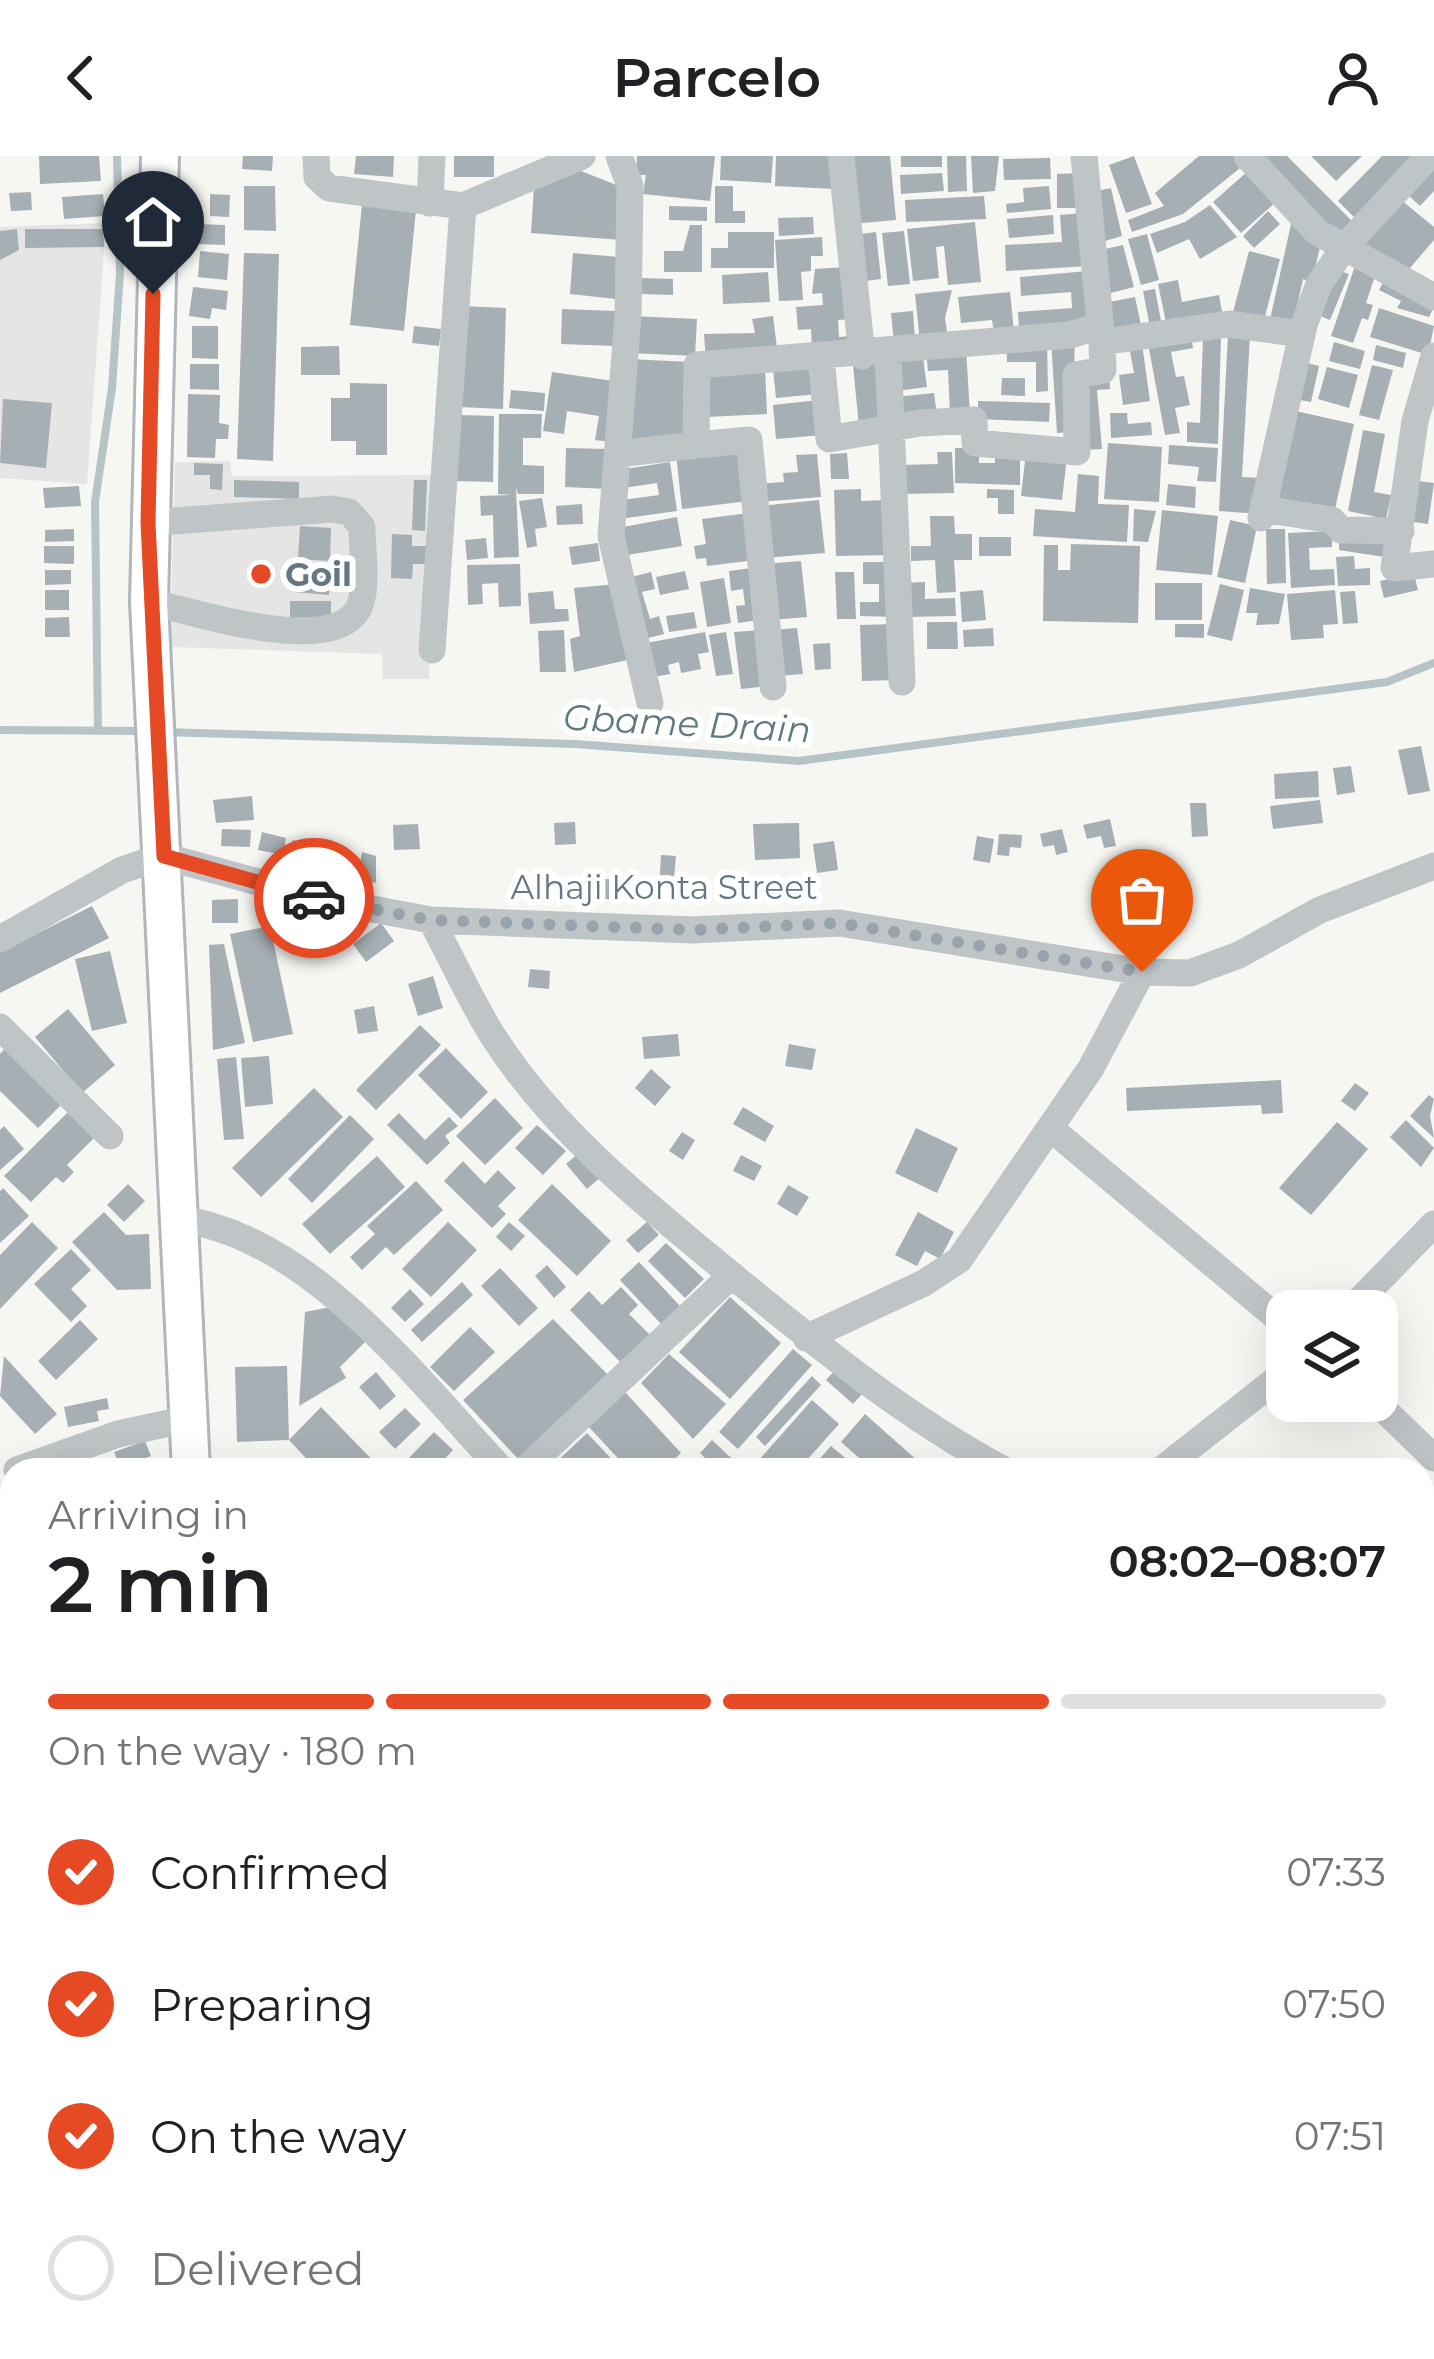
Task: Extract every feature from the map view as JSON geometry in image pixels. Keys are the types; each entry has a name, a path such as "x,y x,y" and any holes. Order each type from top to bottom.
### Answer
{"main road":[{"path":"160,156 149,602 190,1458"}],"street":[{"path":"316,156 317,177 329,188 463,206 582,156"},
{"path":"430,203 432,156"},
{"path":"619,156 630,186 611,536 650,703"},
{"path":"841,156 892,428 902,682"},
{"path":"821,358 830,439 974,420 975,443 1077,452 1076,375 1103,370 1084,156"},
{"path":"1247,156 1317,232 1434,297"},
{"path":"1401,531 1341,530 1333,520 1262,513 1302,334 1319,284 1346,245 1430,156"},
{"path":"432,650 463,206"},
{"path":"696,445 697,365 1229,324 1302,334"},
{"path":"1434,356 1424,431 1394,568 1434,564"},
{"path":"617,454 749,440 773,687"},
{"path":"148,523 332,509 349,512 362,526 361,602 342,627 320,633 275,628 149,602"},
{"path":"0,939 122,870 164,856"},
{"name":"Alhaji Konta Street","path":"164,856 324,900 431,920 693,930 838,923 1142,972 1190,973 1320,910 1434,866"},
{"path":"431,920 492,1035 559,1120 626,1189 806,1338 946,1439 982,1458"},
{"path":"806,1338 924,1283 959,1260 1091,1067 1142,972"},
{"path":"0,1027 110,1136"},
{"path":"1050,1128 1266,1308"},
{"path":"177,1219 216,1223 261,1243 320,1286 490,1458"},
{"path":"1370,1290 1434,1224"},
{"path":"537,1458 732,1275"},
{"path":"1176,1458 1266,1388"},
{"path":"48,1458 101,1438 188,1418"},
{"path":"1397,1422 1434,1458"}],"shaded area":[{"path":"106,223 87,484 0,478 0,227"},
{"path":"230,461 232,476 438,475 429,679 383,679 382,654 170,647 175,462"}],"building":[{"path":"39,156 99,156 101,181 40,184"},
{"path":"243,156 273,156 272,171 242,169"},
{"path":"356,156 394,156 393,177 354,174"},
{"path":"454,156 494,156 494,177 454,177"},
{"path":"637,156 715,156 710,201 643,194 646,175 636,175"},
{"path":"721,156 773,156 771,183 720,180"},
{"path":"776,156 836,156 835,189 775,186"},
{"path":"846,156 890,156 896,220 852,224"},
{"path":"901,156 942,156 942,167 901,167"},
{"path":"947,156 966,156 967,191 948,192"},
{"path":"971,156 999,156 995,191 973,193"},
{"path":"1134,156 1152,204 1126,213 1109,165"},
{"path":"1199,156 1238,156 1245,164 1183,214 1132,232 1128,220 1164,206 1155,193"},
{"path":"1257,156 1287,156 1352,221 1337,236"},
{"path":"1311,156 1362,156 1336,181"},
{"path":"1382,156 1418,156 1356,219 1338,201"},
{"path":"1050,158 1051,179 1004,180 1003,159"},
{"path":"571,167 624,188 621,240 531,233 534,187"},
{"path":"1434,167 1434,191 1420,206 1408,195"},
{"path":"1248,171 1276,202 1241,233 1213,202"},
{"path":"942,173 944,191 901,194 900,175"},
{"path":"1081,173 1081,208 1057,208 1057,174"},
{"path":"244,186 275,186 276,231 244,230"},
{"path":"715,186 733,186 733,211 745,211 745,223 715,223"},
{"path":"1049,186 1051,209 1007,213 1006,204 1024,202 1023,188"},
{"path":"1111,188 1122,236 1095,244 1091,192"},
{"path":"31,192 32,210 11,211 9,193"},
{"path":"103,194 105,216 64,219 62,197"},
{"path":"210,194 230,195 229,217 210,216"},
{"path":"984,196 986,219 906,222 905,200"},
{"path":"1400,199 1434,227 1434,240 1404,275 1359,245"},
{"path":"362,204 416,210 404,331 350,325"},
{"path":"1210,205 1237,237 1200,259 1189,239 1157,253 1150,234 1185,222"},
{"path":"669,206 707,207 707,221 669,220"},
{"path":"1268,211 1280,224 1254,248 1243,236"},
{"path":"1084,213 1088,266 1006,271 1005,245 1062,242 1060,215"},
{"path":"1053,215 1054,234 1009,238 1007,219"},
{"path":"1293,215 1320,247 1312,282 1303,279 1293,325 1270,320"},
{"path":"813,217 814,234 779,236 778,218"},
{"path":"975,222 981,282 948,285 944,246 936,247 939,278 913,281 907,229"},
{"path":"197,224 225,225 225,245 197,244"},
{"path":"690,225 702,225 702,272 664,272 664,251 683,251"},
{"path":"17,229 19,250 0,260 0,231"},
{"path":"25,229 103,229 104,247 25,248"},
{"path":"904,231 910,284 888,286 882,233"},
{"path":"728,232 774,232 774,268 711,268 711,248 728,248"},
{"path":"876,232 881,279 858,282 852,235"},
{"path":"1147,234 1159,280 1141,285 1128,239"},
{"path":"822,237 823,256 811,256 811,271 801,272 803,300 779,301 775,240"},
{"path":"1123,245 1134,287 1107,294 1096,251"},
{"path":"200,251 229,254 227,280 198,277"},
{"path":"1249,251 1280,259 1263,324 1232,316"},
{"path":"244,253 279,254 273,461 237,459"},
{"path":"573,253 619,257 616,299 570,294"},
{"path":"1356,263 1377,270 1366,303 1373,305 1368,320 1362,318 1353,343 1331,336"},
{"path":"846,267 851,319 838,320 839,337 850,336 851,346 812,349 811,329 798,330 796,307 823,305 822,293 812,294 815,269"},
{"path":"1337,270 1349,274 1330,320 1318,315"},
{"path":"1088,271 1092,324 1019,329 1018,312 1072,308 1071,292 1021,296 1020,277"},
{"path":"768,272 770,302 723,304 722,275"},
{"path":"641,278 673,279 673,295 641,294"},
{"path":"1385,279 1434,307 1429,317 1397,308 1401,301 1379,290"},
{"path":"1178,280 1182,302 1219,295 1223,317 1167,327 1158,284"},
{"path":"193,287 228,291 226,310 212,308 210,319 189,316"},
{"path":"1155,289 1162,326 1150,327 1143,291"},
{"path":"952,290 945,318 948,339 920,342 915,294"},
{"path":"1010,292 1014,331 994,333 992,320 961,323 958,297"},
{"path":"1135,297 1142,330 1106,337 1099,304"},
{"path":"462,306 506,308 503,409 459,407"},
{"path":"1379,308 1434,326 1428,355 1370,337"},
{"path":"562,309 616,311 615,346 561,344"},
{"path":"913,311 915,341 894,343 891,313"},
{"path":"632,316 697,319 695,356 630,353"},
{"path":"773,316 778,356 706,362 704,334 755,333 752,319"},
{"path":"192,326 218,326 218,359 192,358"},
{"path":"414,326 441,329 439,346 412,343"},
{"path":"1190,330 1193,348 1171,352 1176,377 1184,376 1190,405 1175,408 1180,433 1165,435 1147,338"},
{"path":"1228,334 1250,335 1242,477 1261,478 1259,514 1219,511"},
{"path":"1203,336 1221,336 1218,444 1187,442 1187,422 1200,423"},
{"path":"1075,338 1072,432 1057,433 1051,340"},
{"path":"1006,341 1047,341 1048,391 1036,392 1036,362 1007,362"},
{"path":"1334,342 1365,351 1360,369 1329,361"},
{"path":"1142,344 1150,401 1123,405 1119,375 1134,373 1129,346"},
{"path":"1376,345 1406,353 1403,368 1373,360"},
{"path":"339,346 340,375 301,375 301,347"},
{"path":"966,348 970,415 950,416 948,370 928,371 926,350"},
{"path":"923,357 927,387 896,391 892,361"},
{"path":"628,359 691,362 692,440 622,448"},
{"path":"883,362 889,424 859,427 853,365"},
{"path":"1302,362 1319,366 1311,402 1294,399"},
{"path":"190,364 219,364 219,390 190,389"},
{"path":"815,365 818,394 776,398 773,369"},
{"path":"1372,365 1393,370 1379,420 1359,415"},
{"path":"1327,367 1358,375 1349,408 1318,399"},
{"path":"765,368 767,414 705,417 703,370"},
{"path":"552,372 620,382 611,442 595,440 599,416 567,411 564,434 543,431"},
{"path":"1109,375 1110,389 1097,390 1102,449 1082,450 1082,381"},
{"path":"1002,378 1025,378 1025,396 1001,395"},
{"path":"350,383 387,384 387,455 356,455 356,441 331,441 331,398 350,398"},
{"path":"511,390 545,393 544,411 509,408"},
{"path":"934,393 937,415 898,419 895,397"},
{"path":"188,394 220,395 219,423 229,425 228,439 216,439 215,458 187,457"},
{"path":"3,399 52,403 46,468 0,463"},
{"path":"819,400 822,435 776,439 773,405"},
{"path":"978,401 1050,403 1049,422 978,419"},
{"path":"1291,410 1354,424 1333,518 1270,504"},
{"path":"1110,413 1127,413 1128,424 1151,422 1152,435 1111,438"},
{"path":"499,414 542,414 541,438 523,438 523,465 544,466 544,494 518,494 516,488 519,557 494,558 493,515 481,516 480,496 512,495 498,494"},
{"path":"458,415 494,416 493,482 456,481"},
{"path":"1363,430 1385,434 1374,492 1391,495 1386,519 1348,511"},
{"path":"1108,443 1162,447 1159,502 1104,499"},
{"path":"1169,445 1218,448 1216,482 1197,481 1199,467 1168,464"},
{"path":"742,447 749,501 682,509 676,454"},
{"path":"566,448 609,449 608,489 565,487"},
{"path":"955,448 979,448 979,463 995,463 995,450 1020,450 1020,485 955,483"},
{"path":"937,452 952,452 954,493 899,494 899,465 938,464"},
{"path":"1026,452 1067,457 1062,500 1021,496"},
{"path":"847,453 849,479 831,479 830,454"},
{"path":"817,454 821,497 758,502 756,484 784,482 783,473 798,472 796,455"},
{"path":"670,462 677,511 619,519 622,500 659,495 657,483 623,488 625,469"},
{"path":"194,463 223,464 222,490 210,489 210,475 194,475"},
{"path":"1078,474 1099,476 1098,504 1129,505 1127,542 1033,536 1035,509 1075,512"},
{"path":"234,480 299,482 299,499 234,497"},
{"path":"414,480 427,480 425,531 412,530"},
{"path":"1411,480 1434,483 1428,524 1406,521"},
{"path":"1168,484 1196,487 1195,508 1166,505"},
{"path":"79,486 81,506 45,508 43,488"},
{"path":"861,489 861,501 890,500 891,555 836,556 834,490"},
{"path":"987,489 1014,490 1014,514 998,514 998,498 987,498"},
{"path":"542,498 547,527 535,529 537,546 527,548 519,501"},
{"path":"819,500 825,553 764,558 759,506"},
{"path":"582,504 583,524 557,525 556,506"},
{"path":"1134,509 1156,511 1148,542 1133,541"},
{"path":"1162,510 1218,516 1212,575 1156,570"},
{"path":"749,513 755,560 707,566 706,558 696,559 694,546 706,544 702,519"},
{"path":"930,516 954,516 955,534 972,534 972,560 954,560 956,592 937,593 935,560 911,561 911,546 931,546"},
{"path":"677,517 682,546 627,555 623,527"},
{"path":"1230,520 1257,526 1245,583 1217,577"},
{"path":"300,526 331,528 330,561 298,559"},
{"path":"74,529 74,541 45,542 45,530"},
{"path":"1266,529 1285,529 1286,583 1267,584"},
{"path":"1332,531 1332,547 1309,548 1310,570 1334,569 1335,585 1291,588 1288,533"},
{"path":"392,534 412,535 412,546 426,546 425,564 413,564 412,579 391,578"},
{"path":"1339,534 1392,535 1391,558 1339,550"},
{"path":"979,537 1011,537 1011,556 979,556"},
{"path":"486,538 488,558 467,560 465,540"},
{"path":"598,543 600,561 572,565 569,547"},
{"path":"1071,544 1140,546 1138,623 1043,621 1044,545 1058,545 1058,570 1070,570"},
{"path":"44,546 74,546 74,564 44,563"},
{"path":"1354,556 1355,569 1370,568 1370,585 1338,586 1336,557"},
{"path":"801,561 807,617 770,620 765,564"},
{"path":"863,562 895,562 894,617 860,616 860,602 879,602 879,584 863,584"},
{"path":"520,564 521,606 499,607 498,583 482,584 483,604 468,605 467,565"},
{"path":"295,566 330,569 329,595 294,592"},
{"path":"752,568 759,620 738,623 736,606 745,605 743,589 731,591 729,571"},
{"path":"45,570 71,570 71,584 45,585"},
{"path":"685,571 689,589 660,595 656,577"},
{"path":"651,572 655,589 642,592 650,619 659,616 664,634 640,640 624,579"},
{"path":"835,572 854,572 856,619 837,619"},
{"path":"1414,574 1418,590 1384,598 1380,581"},
{"path":"724,578 731,623 707,627 700,582"},
{"path":"925,582 925,599 955,598 956,616 905,617 903,583"},
{"path":"1155,583 1202,583 1202,620 1155,620"},
{"path":"617,584 632,659 574,672 570,639 580,636 574,588"},
{"path":"1220,584 1244,590 1232,641 1207,635"},
{"path":"1250,588 1285,594 1279,624 1256,625 1258,613 1246,613"},
{"path":"45,590 69,590 69,610 45,610"},
{"path":"983,590 986,620 962,622 960,592"},
{"path":"1335,590 1338,624 1323,625 1324,638 1291,640 1287,594"},
{"path":"553,591 555,609 568,609 569,621 530,624 528,593"},
{"path":"1355,591 1358,623 1343,624 1340,592"},
{"path":"290,601 331,601 331,624 290,623"},
{"path":"694,612 697,628 669,632 666,616"},
{"path":"69,617 70,637 45,637 45,618"},
{"path":"927,622 957,622 958,649 927,649"},
{"path":"894,624 897,680 862,681 860,625"},
{"path":"1175,624 1204,624 1204,638 1175,637"},
{"path":"797,628 803,674 776,676 771,630"},
{"path":"993,628 994,646 964,647 963,630"},
{"path":"564,630 566,672 540,672 538,631"},
{"path":"762,630 768,686 741,689 734,632"},
{"path":"705,632 709,652 698,654 701,669 681,673 679,662 668,665 670,674 648,678 641,644"},
{"path":"726,632 733,674 716,676 709,635"},
{"path":"830,643 831,669 815,670 813,644"},
{"path":"1421,746 1430,791 1408,795 1398,750"},
{"path":"1351,766 1355,792 1337,795 1333,768"},
{"path":"1318,771 1319,797 1275,799 1274,774"},
{"path":"252,796 254,820 216,823 213,800"},
{"path":"1320,800 1323,823 1273,829 1270,806"},
{"path":"1190,803 1206,803 1208,836 1192,837"},
{"path":"1110,819 1116,846 1104,848 1101,836 1087,839 1083,825"},
{"path":"575,822 576,844 555,845 554,823"},
{"path":"799,823 800,858 755,860 753,824"},
{"path":"418,824 420,849 394,850 393,825"},
{"path":"222,829 251,830 250,847 221,846"},
{"path":"1062,829 1068,852 1056,855 1054,845 1043,847 1040,834"},
{"path":"262,832 286,838 283,855 258,850"},
{"path":"999,834 1022,835 1021,848 1010,847 1009,856 997,855"},
{"path":"977,836 994,839 990,863 973,860"},
{"path":"293,840 323,848 319,864 289,855"},
{"path":"834,841 838,870 817,873 813,844"},
{"path":"362,852 376,856 376,883 334,872 337,858 360,863"},
{"path":"661,855 676,856 673,889 659,888"},
{"path":"591,877 621,881 618,901 588,896"},
{"path":"238,899 238,923 212,923 212,900"},
{"path":"92,906 109,938 0,993 0,952"},
{"path":"381,923 394,941 366,962 353,944"},
{"path":"270,926 293,1034 253,1042 230,934"},
{"path":"224,944 245,1043 213,1050 209,945"},
{"path":"110,951 127,1023 92,1031 75,959"},
{"path":"530,969 550,971 549,989 528,987"},
{"path":"433,976 443,1008 418,1016 408,984"},
{"path":"374,1006 378,1031 358,1034 354,1010"},
{"path":"68,1009 115,1065 82,1093 35,1037"},
{"path":"420,1025 441,1045 376,1110 356,1090"},
{"path":"678,1034 680,1056 644,1059 642,1037"},
{"path":"11,1042 68,1098 38,1128 0,1091 0,1054"},
{"path":"789,1044 816,1049 812,1070 785,1066"},
{"path":"446,1048 488,1092 461,1119 418,1075"},
{"path":"269,1056 273,1104 245,1107 241,1058"},
{"path":"236,1057 244,1139 224,1140 217,1059"},
{"path":"651,1069 671,1087 655,1106 635,1088"},
{"path":"1281,1080 1283,1113 1262,1114 1261,1105 1127,1111 1126,1088"},
{"path":"1355,1083 1369,1093 1355,1111 1341,1101"},
{"path":"314,1088 343,1117 261,1197 232,1168"},
{"path":"1429,1095 1434,1099 1430,1116 1434,1138 1410,1116"},
{"path":"495,1098 523,1128 485,1165 456,1136"},
{"path":"74,1106 101,1131 67,1165 74,1172 63,1183 56,1177 31,1202 4,1176"},
{"path":"743,1107 774,1126 765,1142 733,1124"},
{"path":"399,1113 425,1140 449,1117 458,1126 445,1136 450,1143 427,1165 387,1125"},
{"path":"350,1115 374,1139 312,1203 288,1179"},
{"path":"1406,1120 1434,1148 1421,1167 1390,1137"},
{"path":"1337,1122 1368,1149 1311,1215 1279,1188"},
{"path":"537,1125 566,1151 543,1175 515,1148"},
{"path":"4,1126 24,1149 0,1170 0,1130"},
{"path":"916,1128 958,1148 937,1193 895,1173"},
{"path":"682,1132 695,1140 683,1160 669,1151"},
{"path":"580,1152 601,1177 587,1189 566,1164"},
{"path":"741,1155 762,1166 754,1181 733,1171"},
{"path":"377,1156 405,1187 330,1254 302,1224"},
{"path":"463,1161 485,1184 498,1170 516,1188 498,1206 506,1214 492,1228 444,1181"},
{"path":"416,1181 443,1210 394,1255 386,1247 362,1270 350,1257 375,1234 367,1226"},
{"path":"128,1184 145,1201 124,1222 107,1205"},
{"path":"552,1184 611,1241 577,1276 518,1220"},
{"path":"788,1185 809,1197 797,1216 777,1204"},
{"path":"3,1188 29,1216 0,1243 0,1191"},
{"path":"104,1212 126,1235 149,1234 151,1289 117,1290 72,1242"},
{"path":"918,1212 954,1232 940,1259 925,1251 917,1266 895,1255"},
{"path":"32,1222 58,1248 0,1309 0,1255"},
{"path":"448,1222 477,1250 431,1297 402,1269"},
{"path":"509,1222 525,1236 511,1251 496,1237"},
{"path":"647,1222 659,1235 638,1253 626,1240"},
{"path":"666,1243 704,1279 685,1298 648,1261"},
{"path":"71,1249 91,1270 71,1289 87,1306 71,1322 34,1284"},
{"path":"639,1262 680,1306 661,1324 620,1280"},
{"path":"547,1265 566,1287 554,1298 535,1276"},
{"path":"500,1268 538,1308 519,1326 481,1286"},
{"path":"462,1282 473,1295 422,1342 411,1330"},
{"path":"621,1287 638,1305 629,1314 652,1337 623,1365 570,1310 589,1291 602,1305"},
{"path":"410,1289 424,1304 405,1322 391,1308"},
{"path":"730,1297 781,1343 730,1399 679,1352"},
{"path":"331,1307 365,1342 340,1367 346,1378 299,1406 305,1312"},
{"path":"553,1319 614,1381 526,1458 517,1458 463,1400"},
{"path":"80,1320 98,1339 56,1380 38,1361"},
{"path":"470,1327 495,1352 454,1391 430,1367"},
{"path":"793,1349 812,1365 738,1449 719,1432"},
{"path":"669,1354 726,1404 693,1439 641,1383"},
{"path":"4,1356 57,1414 35,1434 0,1396"},
{"path":"287,1366 289,1440 237,1442 235,1367"},
{"path":"836,1369 863,1393 853,1404 826,1380"},
{"path":"376,1372 396,1396 380,1410 359,1387"},
{"path":"812,1376 821,1385 765,1446 756,1437"},
{"path":"625,1392 681,1453 676,1458 618,1458 588,1426"},
{"path":"107,1398 109,1409 97,1411 99,1421 68,1427 64,1407"},
{"path":"812,1400 839,1424 809,1458 761,1458"},
{"path":"321,1407 370,1458 306,1458 289,1440"},
{"path":"405,1408 421,1424 395,1449 379,1432"},
{"path":"865,1414 914,1458 859,1458 841,1442"},
{"path":"434,1432 453,1450 445,1458 409,1458"},
{"path":"587,1433 611,1458 561,1458"},
{"path":"712,1440 731,1458 705,1458 700,1453"},
{"path":"145,1441 151,1456 117,1458 114,1452"},
{"path":"831,1446 845,1458 820,1458"}],"waterway":[{"path":"98,730 95,502 112,388 120,273 117,156"},
{"name":"Gbame Drain","path":"163,732 575,744 799,761 1387,682 1434,663"},
{"name":"Gbame Drain","path":"0,730 142,731"}],"way so far":[{"path":"314,898 431,920 693,930 838,923 1142,972"}],"place":[{"name":"Goil","path":"261,574"}],"route":[{"path":"153,294 149,602 164,856 314,898"}]}
